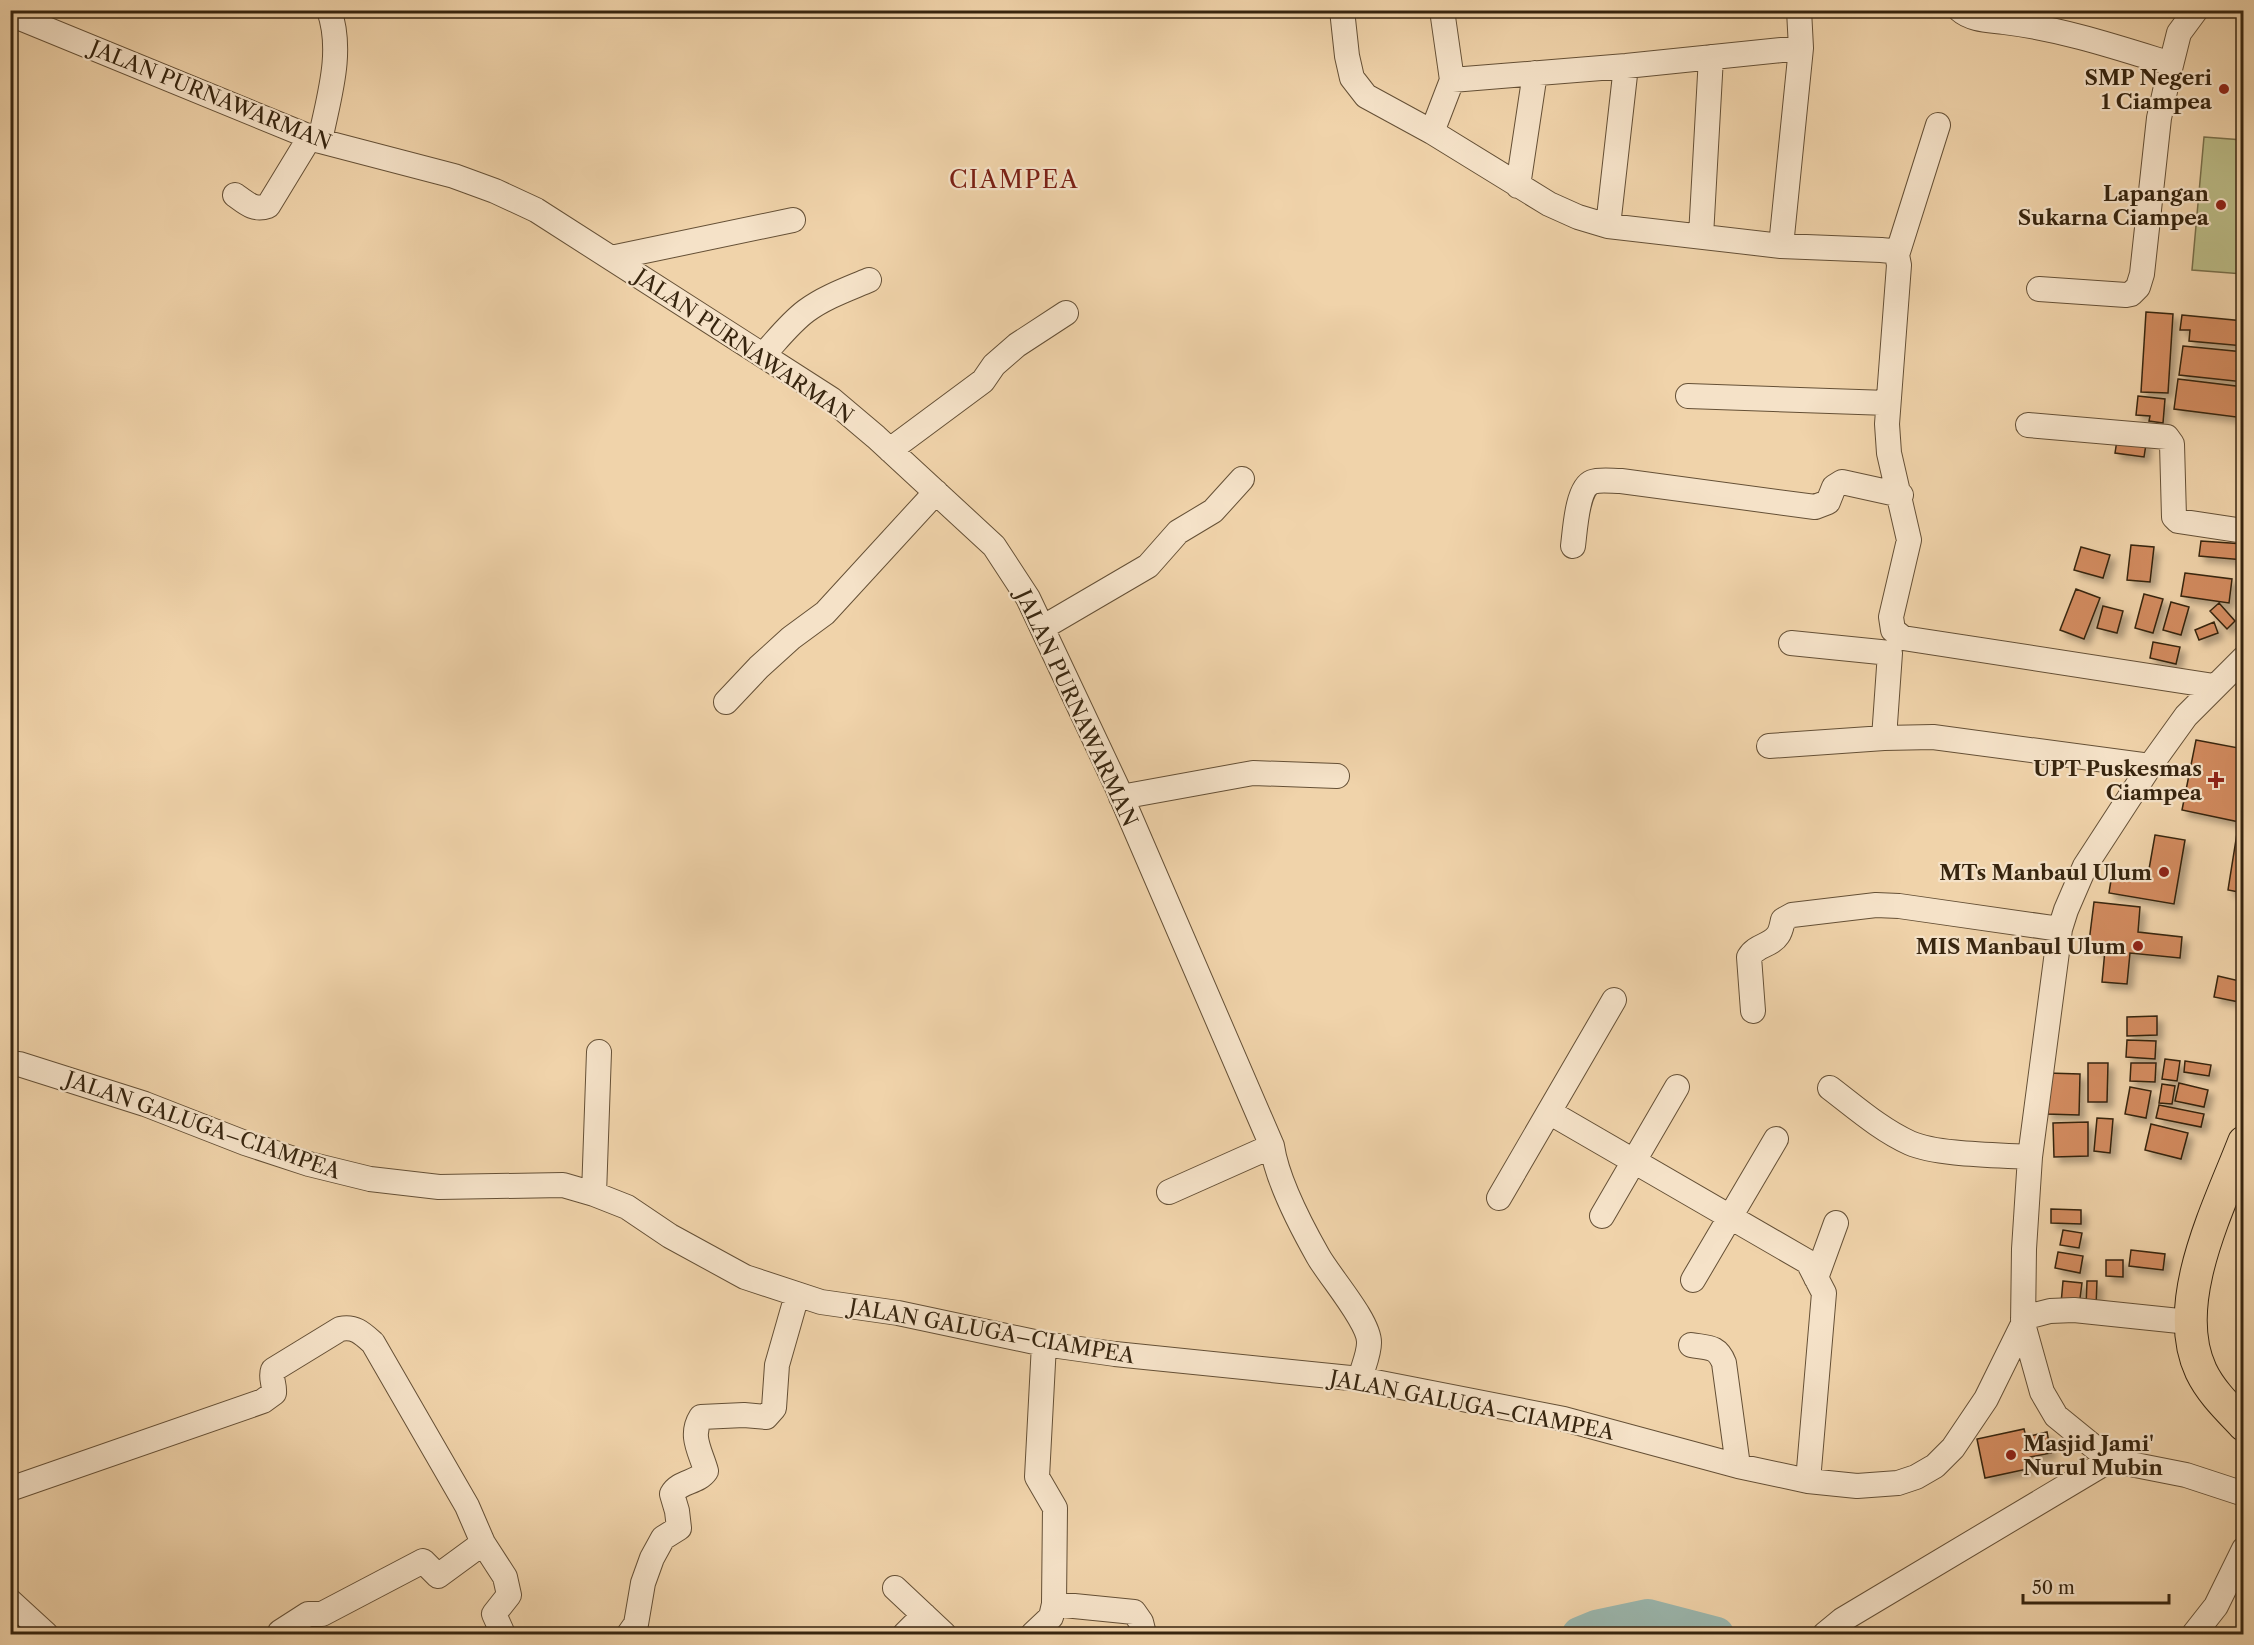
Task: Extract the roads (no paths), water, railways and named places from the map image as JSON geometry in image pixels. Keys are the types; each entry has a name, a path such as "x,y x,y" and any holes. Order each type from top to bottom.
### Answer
{"main road":[{"path":"2244,1142 2202,1254 2192,1293 2189,1322 2200,1370 2214,1392 2244,1425"}],"street":[{"path":"235,195 260,209 268,206 315,139 336,57 329,10"},
{"path":"1342,10 1352,78 1366,96 1432,132 1549,204 1608,226 1781,246 1891,251 1897,255"},
{"path":"1432,132 1452,80 1442,10"},
{"path":"1781,246 1801,48 1799,10"},
{"path":"1960,10 1970,17 2038,26 2086,37 2171,64"},
{"path":"2039,289 2126,295 2131,294 2138,287 2142,274 2159,118 2179,33 2196,10"},
{"name":"JALAN PURNAWARMAN","path":"10,14 315,139 418,165 495,191 536,210 831,399 994,546 1012,572 1042,628 1121,797 1272,1146 1274,1161 1299,1219 1322,1262 1357,1311 1370,1341 1360,1379"},
{"path":"1452,80 1626,66 1801,48"},
{"path":"1701,236 1711,57"},
{"path":"1608,226 1626,66"},
{"path":"1518,186 1535,73"},
{"path":"1938,125 1897,255 1899,265 1887,424 1889,453 1909,540 1891,617 1893,630 1903,638 2214,686"},
{"path":"611,258 793,220"},
{"path":"764,354 807,310 869,280"},
{"path":"890,450 983,381 994,365 1017,345 1066,313"},
{"path":"1688,396 1888,403"},
{"path":"2028,425 2167,437 2172,444 2174,517 2178,522 2244,531"},
{"path":"1042,628 1148,566 1179,532 1213,511 1242,479"},
{"path":"1573,546 1584,487 1594,481 1621,481 1815,507 1828,502 1834,487 1842,482 1900,495"},
{"path":"726,702 791,638 825,613 936,492"},
{"path":"1791,643 1891,653 1884,738"},
{"name":"JALAN GALUGA–CIAMPEA","path":"14,1057 245,1143 309,1164 370,1179 438,1187 563,1185 594,1194 627,1207 670,1236 744,1277 821,1302 898,1313 1044,1344 1115,1354 1360,1379 1564,1419 1738,1466 1808,1481 1857,1486 1898,1483 1916,1477 1935,1466 1968,1429 1986,1399 2023,1321 2024,1249 2030,1157 2060,929 2066,909 2085,866 2150,766 2186,716 2244,658"},
{"path":"1769,746 1933,737 2150,766"},
{"path":"1121,797 1253,773 1337,777"},
{"path":"1753,1011 1749,957 1753,951 1773,940 1779,934 1783,920 1792,915 1876,905 1899,906 2060,929"},
{"path":"1499,1198 1614,1000"},
{"path":"594,1194 599,1052"},
{"path":"1602,1216 1677,1087"},
{"path":"1830,1089 1896,1136 1912,1144 1929,1149 2030,1157"},
{"path":"1549,1112 1808,1262 1824,1293 1808,1481"},
{"path":"1693,1280 1776,1139"},
{"path":"1169,1192 1272,1146"},
{"path":"1816,1278 1836,1223"},
{"path":"629,1635 636,1624 643,1583 652,1558 663,1538 678,1528 677,1511 672,1494 678,1487 702,1477 706,1472 694,1434 697,1424 701,1417 744,1415 766,1417 774,1408 777,1365 797,1295"},
{"path":"2189,1322 2074,1310 2050,1311 2023,1321 2042,1392 2056,1416 2110,1460 2186,1475 2244,1494"},
{"path":"10,1490 263,1401 274,1394 275,1386 271,1373 273,1370 340,1329 349,1327 362,1332 373,1343 467,1506 483,1543 505,1577 509,1594 494,1614 503,1635"},
{"path":"1033,1635 1051,1617 1054,1604 1055,1508 1038,1477 1044,1344"},
{"path":"1691,1345 1714,1349 1720,1353 1724,1362 1738,1466"},
{"path":"1825,1635 1842,1620 2110,1460"},
{"path":"281,1635 280,1632 308,1614 322,1614 423,1561 438,1576 483,1543"},
{"path":"2194,1635 2216,1606 2244,1549"},
{"path":"895,1588 944,1635"},
{"path":"10,1601 46,1635"},
{"path":"1054,1604 1134,1612 1141,1622 1144,1635"},
{"path":"905,1635 924,1616"}],"waterway":[{"path":"1579,1634 1596,1627 1648,1616 1717,1634"}],"place":[{"name":"SMP Negeri 1 Ciampea","path":"2224,89"},
{"name":"Lapangan Sukarna Ciampea","path":"2221,205"},
{"name":"UPT Puskesmas Ciampea","path":"2216,780"},
{"name":"MTs Manbaul Ulum","path":"2164,872"},
{"name":"MIS Manbaul Ulum","path":"2138,946"},
{"name":"Masjid Jami' Nurul Mubin","path":"2011,1455"}],"district":[{"name":"CIAMPEA","path":"1014,179"}]}
